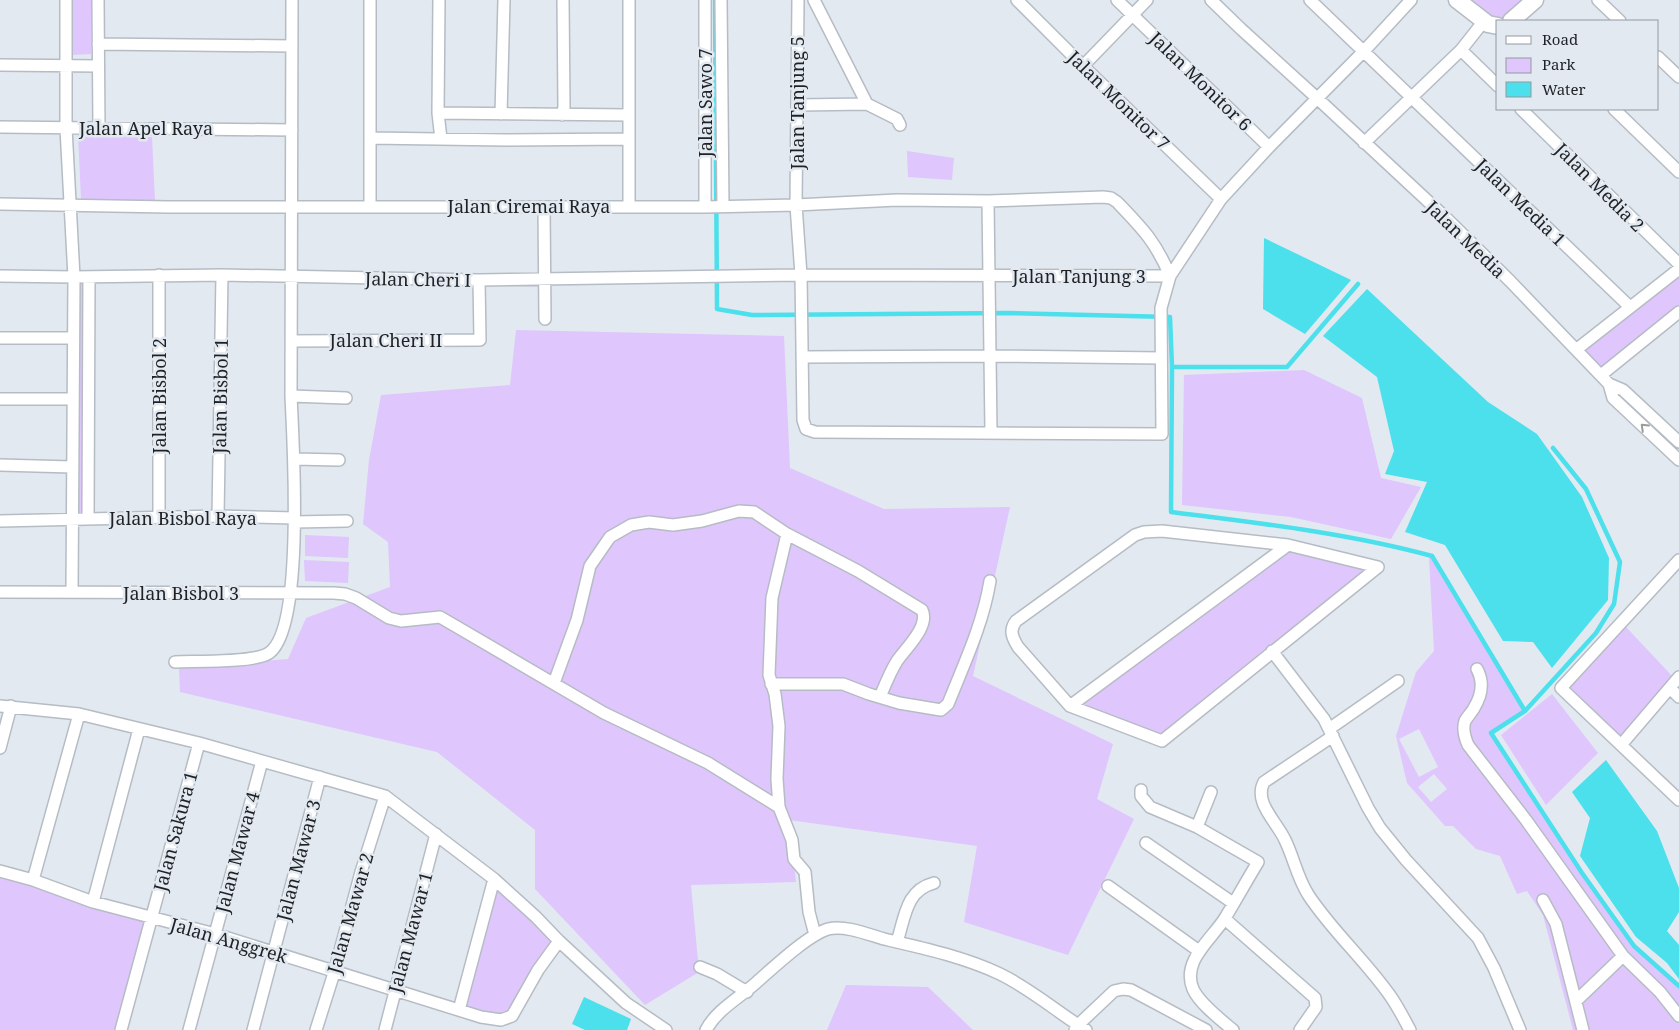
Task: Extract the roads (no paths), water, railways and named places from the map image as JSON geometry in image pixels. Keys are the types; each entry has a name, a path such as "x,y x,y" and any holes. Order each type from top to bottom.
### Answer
{"street":[{"path":"66,0 66,128 74,277 72,592"},
{"path":"98,0 99,128"},
{"path":"175,662 253,658 268,653 276,646 285,625 291,593 294,520 291,396 292,0"},
{"path":"370,0 370,206"},
{"path":"439,0 438,113 441,139"},
{"path":"501,114 504,0"},
{"path":"563,0 563,111"},
{"path":"629,0 629,206"},
{"name":"Jalan Sawo 7","path":"705,0 714,206"},
{"path":"714,206 721,0"},
{"name":"Jalan Tanjung 5","path":"798,0 796,205 801,275 804,426 809,431 991,432"},
{"path":"814,0 867,104"},
{"name":"Jalan Monitor 7","path":"1017,0 1221,199"},
{"path":"1117,0 1132,16"},
{"path":"1083,66 1147,0"},
{"name":"Jalan Media","path":"1211,0 1364,144 1446,218 1577,349 1609,384"},
{"name":"Jalan Media 1","path":"1311,0 1630,307"},
{"path":"988,201 991,432 1162,434 1161,313 1170,276 1221,199 1411,0"},
{"path":"1457,0 1488,24 1496,26"},
{"path":"1518,19 1535,0"},
{"path":"1598,0 1619,20"},
{"name":"Jalan Monitor 6","path":"1132,16 1270,147"},
{"path":"1364,144 1461,50 1480,26"},
{"path":"98,44 292,46"},
{"path":"1461,50 1496,84"},
{"path":"1659,58 1679,77"},
{"path":"0,65 98,66"},
{"path":"798,105 867,104 897,119 900,125"},
{"name":"Jalan Media 2","path":"1522,110 1679,264"},
{"path":"1615,110 1679,172"},
{"path":"438,113 501,114 563,111 629,115"},
{"name":"Jalan Apel Raya","path":"0,127 292,130"},
{"path":"370,138 629,139"},
{"name":"Jalan Ciremai Raya","path":"0,204 168,208 714,206 796,205 897,200 988,201 1103,197 1112,198 1117,202 1148,235 1159,251 1170,276"},
{"path":"544,207 545,319"},
{"path":"1577,349 1679,269"},
{"name":"Jalan Bisbol 2","path":"160,275 160,517"},
{"name":"Jalan Cheri I","path":"0,276 222,275 479,280 801,275"},
{"name":"Jalan Bisbol 1","path":"218,516 222,275"},
{"name":"Jalan Tanjung 3","path":"801,275 1170,276"},
{"path":"88,518 89,277"},
{"name":"Jalan Cheri II","path":"291,341 480,340 479,280"},
{"path":"1601,375 1677,318"},
{"path":"0,338 73,338"},
{"path":"802,357 990,356 1161,358"},
{"path":"1609,384 1622,390 1679,442"},
{"path":"1609,384 1613,398 1679,460"},
{"path":"291,396 346,398"},
{"path":"0,399 72,399"},
{"path":"294,459 339,460"},
{"path":"0,465 72,467"},
{"path":"554,683 576,620 590,566 610,537 631,525 649,522 673,525 702,521 739,511 754,512 787,534 858,571 922,610 924,615 923,623 916,637 897,662 880,697"},
{"name":"Jalan Bisbol Raya","path":"0,521 218,516 347,521"},
{"path":"1162,531 1288,545 1378,568 1162,741 1070,706 1013,639 1012,626 1016,620 1135,535 1144,532 1162,531"},
{"path":"787,534 772,598 768,666 779,726 777,779 779,807 792,840 794,859 805,872 809,912 815,936"},
{"path":"1070,706 1288,545"},
{"path":"1679,560 1675,573 1561,688 1679,800"},
{"path":"771,684 843,684 899,703 941,710 945,708 981,620 990,581"},
{"name":"Jalan Bisbol 3","path":"0,592 344,594 356,598 389,618 402,621 440,617 629,726 708,763 779,807"},
{"path":"1272,651 1315,707 1331,732 1368,808 1380,828 1406,860 1478,938 1520,1030"},
{"path":"1477,669 1482,678 1482,688 1477,703 1465,722 1464,735 1468,745 1526,820 1622,956 1660,992 1679,1016"},
{"path":"1621,745 1679,677"},
{"path":"1398,681 1264,782 1261,792 1266,810 1285,839 1296,872 1309,896 1391,997 1410,1030"},
{"path":"1670,688 1679,696"},
{"path":"0,748 6,706 79,714 199,743 385,796 494,878 536,917 558,941 626,1003 666,1030"},
{"path":"33,880 79,714"},
{"path":"94,902 139,729"},
{"name":"Jalan Sakura 1","path":"121,1030 199,743"},
{"name":"Jalan Mawar 4","path":"189,1030 262,761"},
{"name":"Jalan Mawar 3","path":"253,1030 320,777"},
{"path":"1141,790 1141,796 1150,807 1197,827 1258,862 1225,919 1199,950 1192,965 1192,987 1197,996 1233,1030"},
{"path":"1197,827 1211,792"},
{"name":"Jalan Mawar 2","path":"316,1030 334,973 361,872 385,796"},
{"name":"Jalan Mawar 1","path":"385,1030 436,834"},
{"path":"1146,843 1233,903"},
{"name":"Jalan Anggrek","path":"0,872 33,880 94,902 215,934 334,973 481,1017 501,1020 512,1016 538,970 558,941"},
{"path":"459,1010 494,878"},
{"path":"897,942 911,897 925,885 934,883"},
{"path":"1108,886 1199,950"},
{"path":"1543,900 1556,924 1583,1030"},
{"path":"1225,919 1315,998 1316,1008 1300,1030"},
{"path":"706,1030 720,1012 747,992 773,968 815,936 836,928 966,961 1000,974 1080,1028 1114,991 1123,989 1131,990 1206,1030"},
{"path":"1576,1001 1622,956"},
{"path":"700,967 717,974 747,992"}],"water":[{"path":"1264,238 1351,280 1305,334 1263,309"},
{"path":"1367,289 1488,402 1537,434 1582,497 1609,558 1608,600 1552,668 1533,642 1503,641 1445,545 1405,532 1427,482 1385,474 1394,451 1377,377 1323,336"},
{"path":"1606,760 1657,831 1679,888 1679,912 1667,931 1679,945 1679,979 1667,963 1636,937 1580,856 1590,818 1572,792"},
{"path":"584,997 631,1019 627,1030 585,1030 572,1024"}],"waterway":[{"path":"715,0 717,309 752,315 1009,313 1170,317 1172,367 1171,512 1335,535 1432,556 1525,711 1491,733 1582,873 1634,946 1679,986"},
{"path":"1172,367 1287,367 1358,284"},
{"path":"1525,711 1596,633 1614,604 1620,562 1586,489 1553,448"}]}
